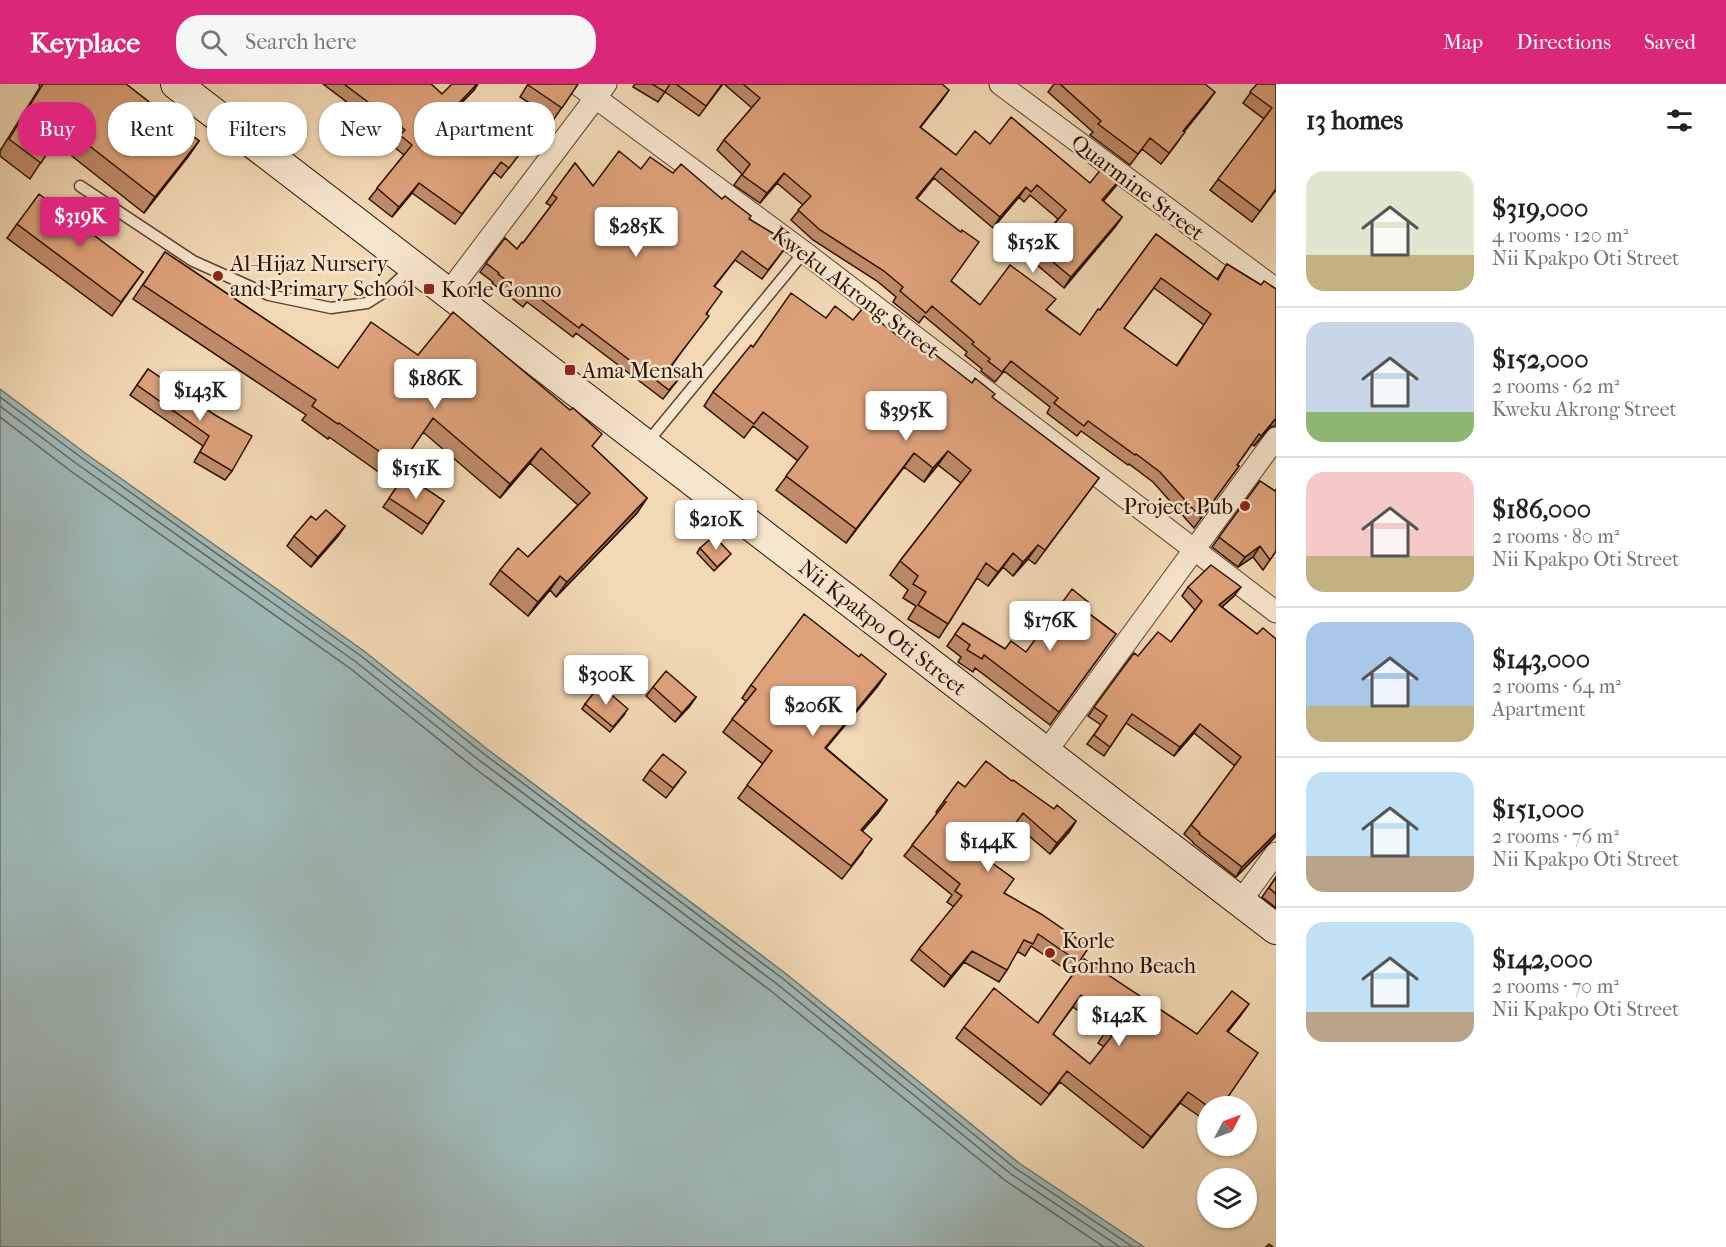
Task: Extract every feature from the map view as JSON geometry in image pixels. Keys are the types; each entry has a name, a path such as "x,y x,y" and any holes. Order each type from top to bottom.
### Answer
{"main road":[{"name":"Nii Kpakpo Oti Street","path":"176,84 1276,929"}],"street":[{"name":"Kweku Akrong Street","path":"577,84 600,91 804,252 1276,612"},
{"name":"Quarmine Street","path":"1000,84 1276,289"},
{"path":"448,293 600,91"},
{"path":"1046,752 1276,438"},
{"path":"1240,902 1276,853"}],"lane":[{"path":"80,186 193,261 269,295 331,308 367,303 388,289 412,266"},
{"path":"646,445 804,252"}],"water":[{"path":"0,389 85,453 364,651 487,749 785,973 1019,1163 1144,1247 0,1247"}],"building":[{"path":"43,84 126,84 149,102 108,102 108,156 187,156 155,197 96,151 96,102 32,102"},
{"path":"344,84 431,84 442,94 452,84 477,84 460,102 414,102 414,156 518,156 509,168 501,162 462,214 419,183 399,207 377,188 412,145 402,137 405,130 402,128 402,102 368,102"},
{"path":"529,84 578,84 562,108"},
{"path":"652,84 670,84 665,92"},
{"path":"676,84 722,84 706,106"},
{"path":"743,84 942,84 949,90 920,127 956,155 975,131 990,144 1011,117 1090,183 1106,163 1123,176 1102,200 1122,217 1071,277 1035,247 1066,210 1037,185 1031,192 1026,187 1000,217 941,168 916,198 961,232 962,230 979,242 951,281 980,305 1010,265 1056,299 1046,310 1080,335 1156,234 1218,280 1227,264 1261,285 1264,281 1276,289 1276,418 1261,436 1259,434 1201,518 1160,472 1088,421 1084,426 1054,403 1058,398 1011,361 1002,372 972,344 974,342 932,306 926,313 900,291 903,287 884,271 820,230 798,210 811,196 784,173 767,193 742,175 750,164 724,140 760,98","holes":["1161,278 1211,314 1177,366 1124,328"]},
{"path":"1060,84 1205,84 1215,92 1183,131 1185,132 1169,153 1150,138 1138,154 1098,124 1101,121"},
{"path":"1257,84 1276,84 1276,189 1260,211 1218,179 1272,108 1250,92"},
{"path":"18,124 18,146 9,139"},
{"path":"619,151 641,169 650,157 673,173 681,164 722,199 725,196 751,216 749,219 789,243 768,270 742,251 714,286 722,292 706,314 709,316 670,367 681,376 669,390 582,324 579,328 533,293 529,298 486,263 505,238 517,249 523,243 557,198 552,194 575,163 593,186"},
{"path":"32,156 45,156 41,163"},
{"path":"39,194 143,272 121,302 17,224"},
{"path":"165,252 338,368 371,322 418,355 453,312 602,434 592,446 647,498 567,582 560,576 538,602 500,570 518,548 528,557 590,493 541,448 510,484 433,418 400,466 312,406 316,400 143,285"},
{"path":"791,293 826,318 835,306 853,320 863,308 904,341 905,339 924,353 928,349 972,383 975,378 995,394 992,397 1099,478 1045,550 1038,545 1023,562 1013,553 998,572 986,563 948,624 918,605 926,592 913,584 918,576 900,561 971,470 948,451 933,468 914,453 856,529 786,476 808,447 763,412 754,424 713,392 751,345 753,347"},
{"path":"148,369 215,415 252,436 232,471 200,452 209,436 137,385"},
{"path":"405,475 444,501 428,524 389,498"},
{"path":"1260,481 1275,491 1276,489 1276,551 1270,560 1260,546 1245,557 1219,537"},
{"path":"326,510 345,526 318,557 294,536 311,516 316,520"},
{"path":"714,536 731,554 717,567 700,548"},
{"path":"1211,565 1241,587 1219,605 1257,634 1263,628 1276,639 1276,833 1242,867 1199,834 1191,825 1241,757 1200,724 1180,747 1132,714 1110,747 1094,735 1107,716 1094,707 1134,653 1138,656 1158,632 1171,642 1202,601 1188,587"},
{"path":"1072,589 1088,602 1083,609 1116,634 1059,712 984,655 982,659 967,650 970,645 955,634 963,623 1005,649 1011,641 1026,652"},
{"path":"804,614 859,657 861,654 886,674 825,748 887,800 861,830 872,839 851,866 747,785 772,751 732,719 756,689 751,685"},
{"path":"666,671 696,697 682,713 653,687"},
{"path":"600,685 628,709 613,727 585,704"},
{"path":"663,754 686,772 673,788 650,770"},
{"path":"986,761 1054,809 1057,805 1076,821 1057,843 1023,813 988,860 1014,879 1004,893 1041,914 1089,947 1079,962 1038,934 1033,944 1024,940 1007,970 972,951 951,976 919,949 962,896 955,891 960,884 912,845 946,802 944,801 958,782 965,787"},
{"path":"1276,877 1276,894 1269,888"},
{"path":"1084,959 1197,1034 1232,991 1249,1004 1227,1031 1258,1053 1229,1096 1197,1096 1197,1098 1188,1092 1151,1137 1067,1071 1049,1094 964,1027 994,988 1038,1023","holes":["1081,995 1115,1020 1106,1032 1112,1036 1090,1064 1053,1034"]}],"place":[{"name":"Al-Hijaz Nursery and Primary School","path":"218,276"},
{"name":"Korle Gonno","path":"429,289"},
{"name":"Ama Mensah","path":"570,370"},
{"name":"Project Pub","path":"1245,506"},
{"name":"Korle Gorhno Beach","path":"1050,953"}]}
